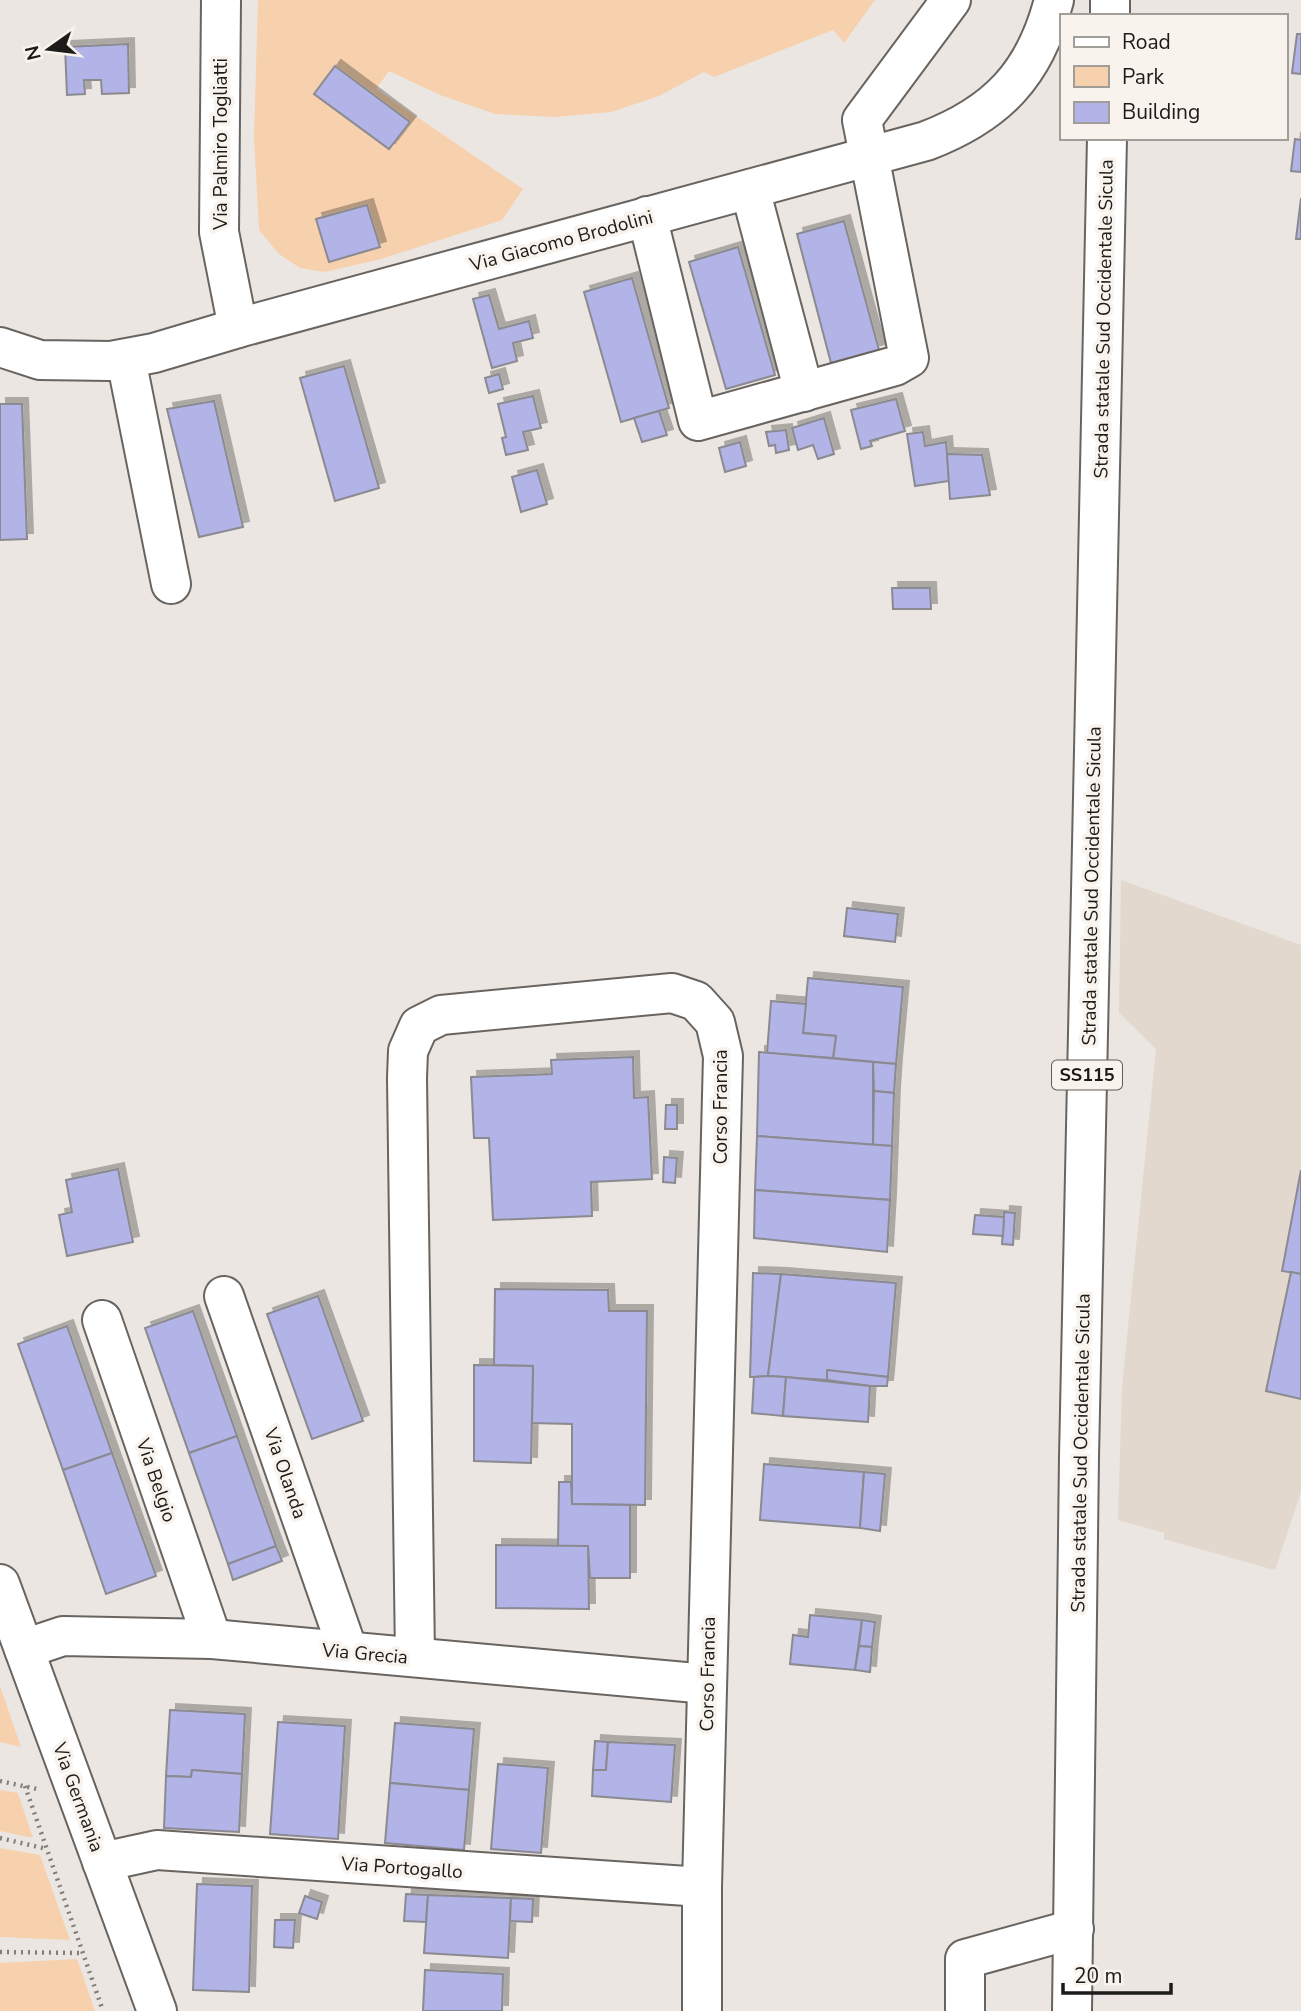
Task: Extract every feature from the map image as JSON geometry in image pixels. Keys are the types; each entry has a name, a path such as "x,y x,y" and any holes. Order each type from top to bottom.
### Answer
{"street":[{"name":"Via Palmiro Togliatti","path":"221,0 219,232 238,328"},
{"path":"647,216 698,421 895,366 909,358 862,120 951,0"},
{"name":"Via Giacomo Brodolini","path":"0,348 40,360 111,361 154,354 238,328 926,141 977,117 999,100 1035,54 1047,27 1054,0"},
{"name":"Strada statale Sud Occidentale Sicula","path":"1072,2011 1079,1457 1107,140"},
{"path":"750,189 804,392"},
{"path":"126,359 171,584"},
{"name":"Corso Francia","path":"415,1657 408,1051 419,1026 441,1015 672,993 696,1001 715,1022 723,1056 702,1887 702,2011"},
{"name":"Via Olanda","path":"223,1296 348,1651"},
{"name":"Via Belgio","path":"102,1321 212,1639"},
{"name":"Via Germania","path":"0,1584 157,2011"},
{"name":"Via Grecia","path":"24,1649 63,1636 212,1639 707,1684"},
{"name":"Via Portogallo","path":"102,1862 157,1850 702,1887"},
{"path":"965,2011 965,1959 1074,1929"}],"path":[{"path":"25,1786 103,2011"},
{"path":"0,1838 47,1849"},
{"path":"0,1952 82,1953"}],"shaded area":[{"path":"1121,880 1301,945 1301,1492 1275,1570 1164,1539 1164,1533 1118,1520 1122,1386 1156,1049 1119,1013"}],"green space":[{"path":"258,0 875,0 844,43 833,30 714,77 704,72 659,96 611,112 555,117 495,114 440,95 389,71 376,89 523,189 502,220 381,259 324,272 300,268 279,254 259,230 254,137"},
{"path":"0,1686 21,1747 0,1742"},
{"path":"0,1790 18,1793 33,1838 0,1831"},
{"path":"0,1848 40,1855 70,1940 0,1937"},
{"path":"77,1959 95,2011 0,2011 0,1963"}],"building":[{"path":"1297,34 1301,34 1301,74 1292,73"},
{"path":"128,44 129,93 102,94 101,80 84,80 85,94 67,95 65,47"},
{"path":"335,66 410,122 389,149 314,94"},
{"path":"1295,139 1301,140 1301,172 1291,171"},
{"path":"1301,198 1301,239 1296,239"},
{"path":"367,205 380,247 329,262 316,219"},
{"path":"844,221 879,350 831,363 797,234"},
{"path":"738,247 775,375 726,389 689,262"},
{"path":"632,278 669,408 621,422 584,292"},
{"path":"489,295 499,329 529,321 533,338 513,343 517,361 492,368 473,299"},
{"path":"344,366 379,488 335,501 300,378"},
{"path":"499,374 503,389 489,393 485,378"},
{"path":"533,396 541,428 523,432 528,450 506,455 502,438 506,437 498,404"},
{"path":"896,399 905,431 870,441 872,446 861,449 851,410"},
{"path":"214,401 243,527 199,537 167,409"},
{"path":"0,404 22,404 27,539 0,540"},
{"path":"659,411 667,435 642,442 634,418"},
{"path":"824,418 834,454 818,459 813,445 798,450 792,428"},
{"path":"786,430 789,450 776,453 775,445 769,446 766,432"},
{"path":"923,432 925,446 946,442 949,481 915,486 907,434"},
{"path":"740,442 746,466 725,472 719,448"},
{"path":"947,454 982,455 990,495 950,499"},
{"path":"537,470 547,504 521,512 512,477"},
{"path":"892,588 930,588 931,609 893,609"},
{"path":"847,908 898,914 895,942 844,936"},
{"path":"808,978 903,987 896,1064 833,1058 836,1036 803,1033"},
{"path":"771,1001 806,1004 803,1033 836,1036 833,1058 767,1053"},
{"path":"759,1052 873,1062 873,1145 757,1136"},
{"path":"633,1057 634,1098 648,1097 652,1179 591,1182 592,1216 493,1220 489,1138 474,1138 471,1077 552,1074 551,1060"},
{"path":"873,1062 896,1064 894,1093 874,1091"},
{"path":"874,1091 894,1093 892,1146 873,1145"},
{"path":"666,1105 677,1105 677,1129 665,1129"},
{"path":"757,1136 892,1146 890,1200 755,1190"},
{"path":"664,1157 677,1158 675,1183 663,1182"},
{"path":"118,1169 133,1242 67,1256 59,1215 72,1212 66,1180"},
{"path":"1301,1170 1301,1274 1282,1271"},
{"path":"755,1190 890,1200 887,1252 754,1238"},
{"path":"1004,1212 1015,1213 1013,1245 1002,1244"},
{"path":"975,1215 1004,1217 1003,1236 973,1234"},
{"path":"1291,1272 1301,1274 1301,1399 1266,1391"},
{"path":"753,1273 781,1274 768,1376 750,1377"},
{"path":"781,1274 896,1283 888,1377 827,1370 827,1380 768,1376"},
{"path":"495,1289 608,1290 609,1311 647,1311 645,1505 572,1504 572,1424 532,1423 533,1366 494,1365"},
{"path":"318,1296 363,1421 312,1439 267,1314"},
{"path":"193,1311 237,1436 189,1453 145,1328"},
{"path":"67,1326 112,1453 63,1470 18,1344"},
{"path":"474,1365 533,1366 531,1463 474,1461"},
{"path":"827,1370 888,1377 887,1386 827,1380"},
{"path":"754,1377 786,1377 783,1416 752,1413"},
{"path":"786,1377 870,1386 868,1422 783,1416"},
{"path":"237,1436 276,1546 228,1564 189,1453"},
{"path":"112,1453 156,1576 106,1594 63,1470"},
{"path":"764,1464 864,1472 860,1528 760,1520"},
{"path":"864,1472 885,1474 880,1531 860,1528"},
{"path":"559,1482 571,1482 572,1504 630,1505 630,1578 590,1578 588,1546 558,1546"},
{"path":"496,1545 588,1546 589,1609 496,1608"},
{"path":"276,1546 282,1561 233,1580 228,1564"},
{"path":"810,1615 862,1620 855,1670 790,1664 793,1635 808,1637"},
{"path":"862,1620 875,1622 872,1647 859,1646"},
{"path":"859,1646 872,1647 870,1672 855,1670"},
{"path":"170,1710 245,1714 242,1774 192,1770 191,1777 166,1776"},
{"path":"278,1722 345,1726 338,1839 270,1834"},
{"path":"395,1723 474,1729 469,1790 390,1783"},
{"path":"595,1741 608,1742 606,1770 593,1770"},
{"path":"608,1742 675,1745 671,1802 592,1796 593,1770 606,1770"},
{"path":"498,1764 548,1768 541,1853 491,1849"},
{"path":"192,1770 242,1774 239,1832 164,1828 166,1776 191,1777"},
{"path":"390,1783 469,1790 464,1850 385,1843"},
{"path":"197,1884 252,1886 249,1992 193,1990"},
{"path":"406,1894 428,1895 426,1922 404,1921"},
{"path":"428,1895 511,1898 508,1958 424,1953"},
{"path":"305,1896 322,1902 317,1919 299,1913"},
{"path":"511,1898 533,1899 532,1922 510,1921"},
{"path":"275,1920 295,1920 293,1948 274,1947"},
{"path":"425,1970 503,1974 502,2011 423,2011"}]}
